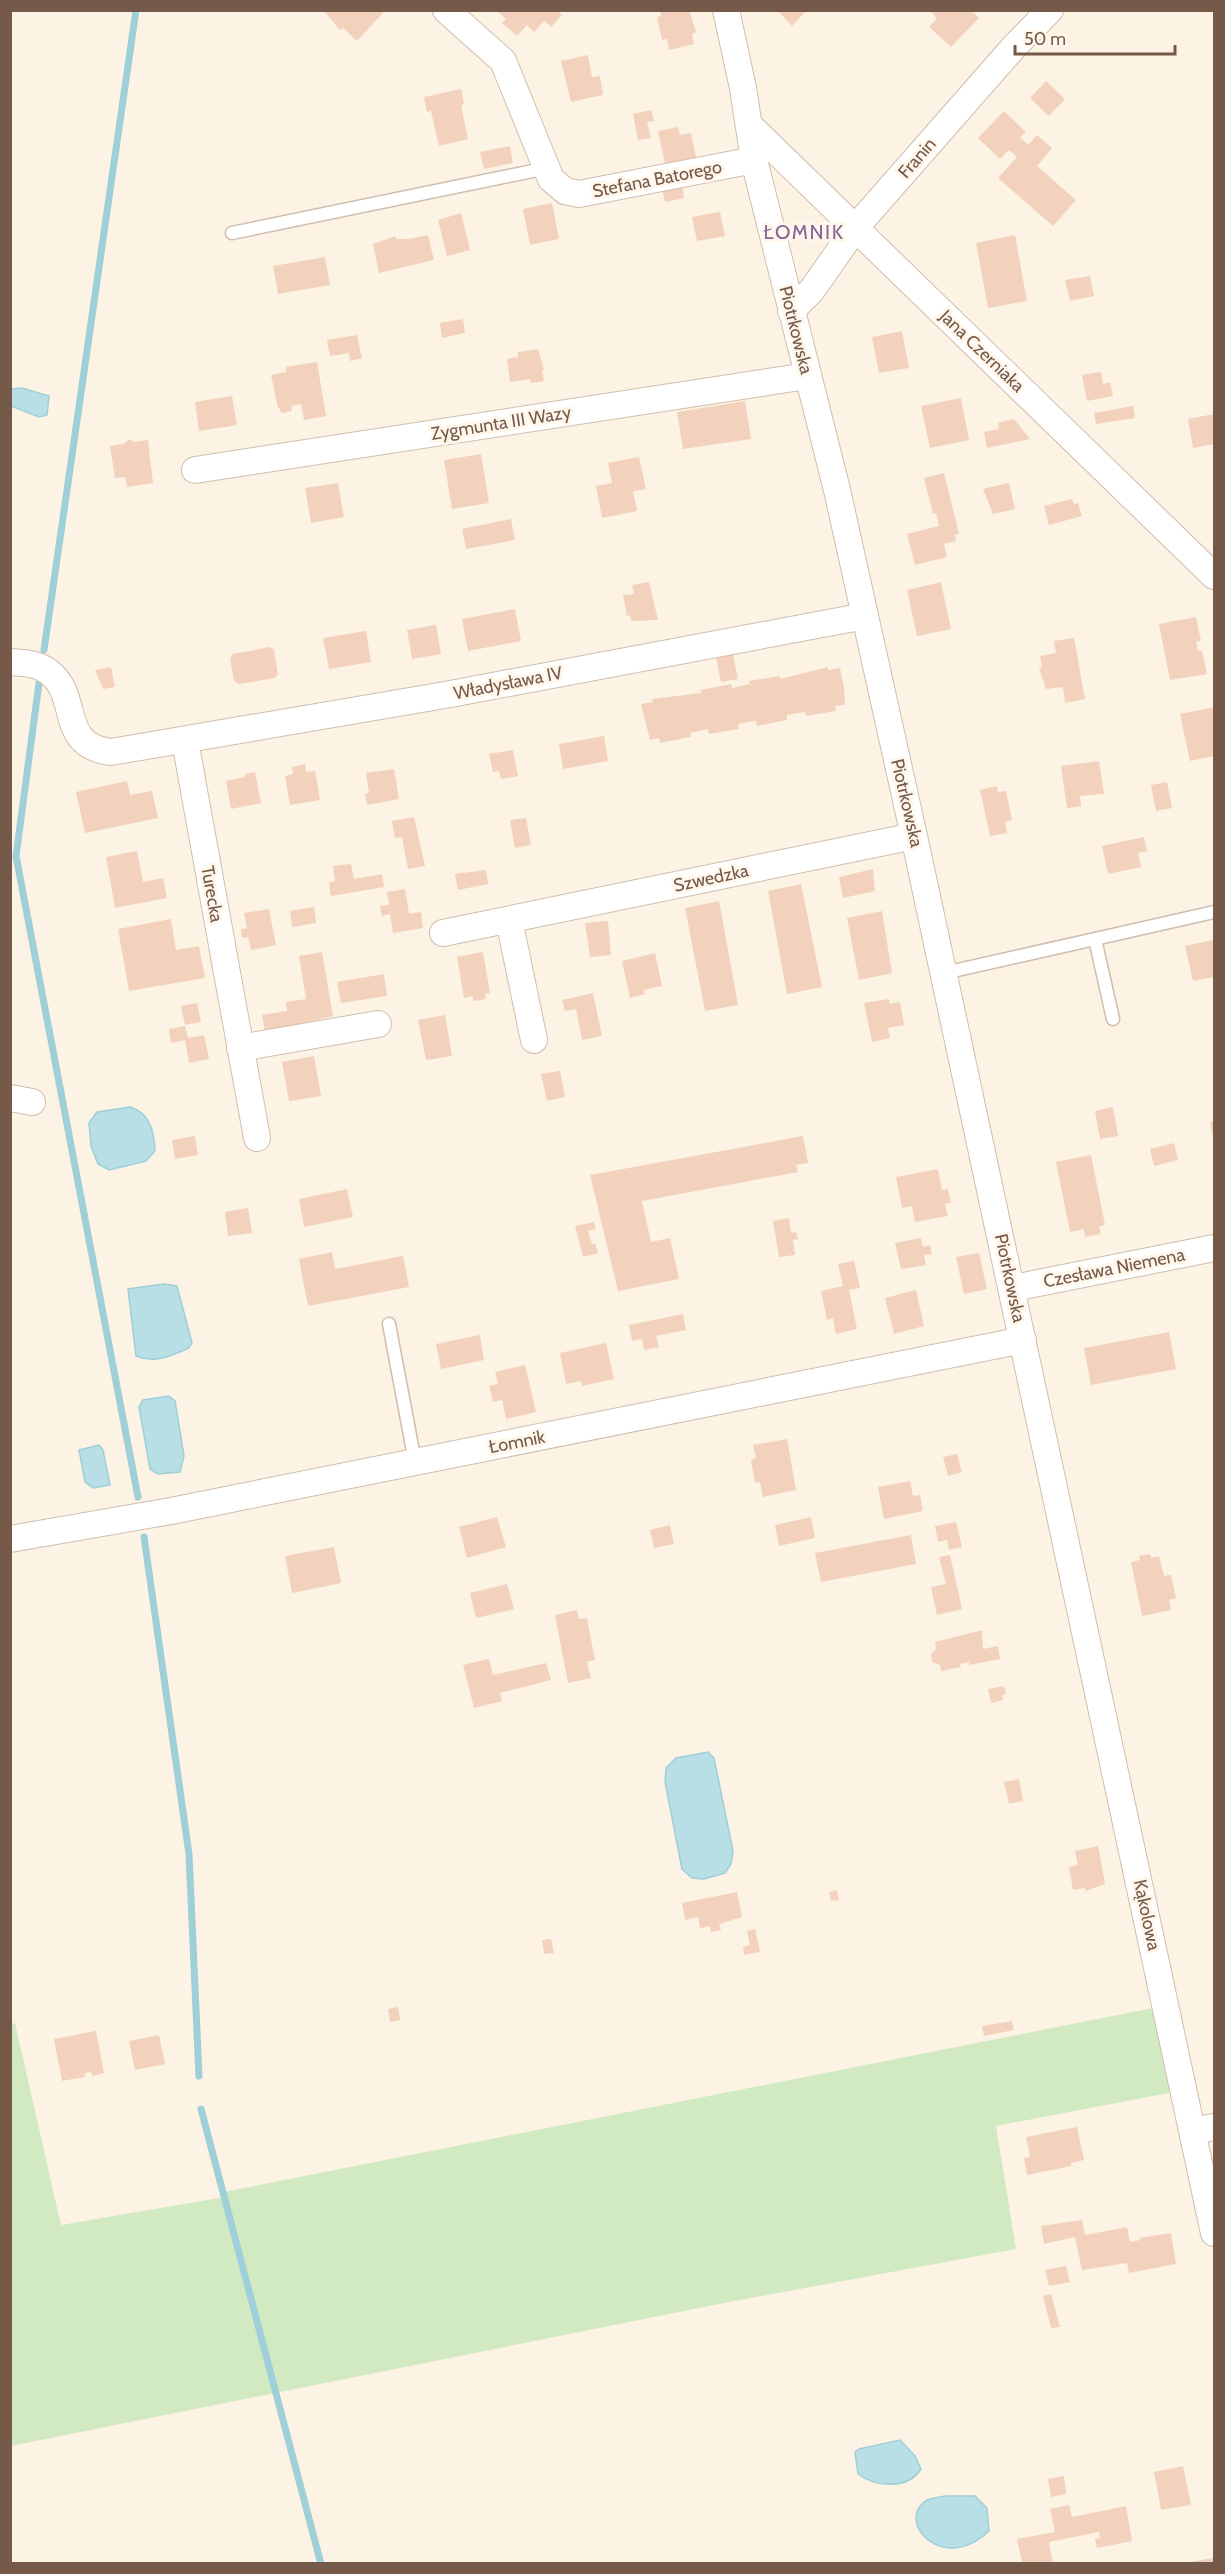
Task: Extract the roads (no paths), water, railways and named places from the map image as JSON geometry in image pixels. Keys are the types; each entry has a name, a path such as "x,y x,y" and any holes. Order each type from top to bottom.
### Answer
{"street":[{"name":"Stefana Batorego","path":"446,10 503,61 551,179 565,191 579,194 754,160"},
{"name":"Piotrkowska","path":"726,10 750,125 754,160 837,489 1080,1597"},
{"name":"Franin","path":"791,311 812,290 856,227 1013,48 1050,10"},
{"name":"Jana Czerniaka","path":"750,125 1215,576"},
{"name":"Zygmunta III Wazy","path":"195,470 807,376"},
{"name":"Władysława IV","path":"10,662 36,665 52,674 84,743 96,750 111,752 434,697 865,616"},
{"name":"Turecka","path":"184,741 257,1138"},
{"name":"Szwedzka","path":"442,933 914,836"},
{"path":"509,920 534,1040"},
{"path":"240,1048 378,1024"},
{"name":"Czesława Niemena","path":"1013,1288 1215,1248"},
{"name":"Łomnik","path":"10,1539 171,1511 1023,1340"},
{"name":"Kąkolowa","path":"1080,1597 1204,2129 1215,2233"}],"lane":[{"path":"232,234 547,168"},
{"path":"944,973 1215,912"},
{"path":"1095,939 1113,1019"},
{"path":"389,1324 415,1462"}],"water":[{"path":"22,388 49,396 47,415 39,417 11,406 11,389"},
{"path":"130,1107 142,1114 150,1124 155,1151 146,1161 109,1170 98,1164 91,1146 89,1123 97,1112"},
{"path":"164,1284 177,1286 192,1343 189,1348 163,1358 150,1359 136,1356 128,1289"},
{"path":"169,1396 175,1401 184,1456 180,1472 158,1474 150,1469 139,1407 143,1400"},
{"path":"99,1445 103,1450 110,1485 93,1488 85,1482 79,1450"},
{"path":"708,1752 714,1758 733,1851 731,1864 725,1873 704,1879 692,1878 682,1869 665,1782 666,1768 676,1758"},
{"path":"900,2440 915,2456 921,2469 915,2476 900,2483 882,2484 858,2474 855,2452 859,2449"},
{"path":"946,2496 975,2496 987,2508 989,2531 972,2543 956,2548 942,2547 930,2541 921,2532 916,2522 917,2511 924,2502"}],"waterway":[{"path":"44,650 136,10"},
{"path":"39,683 16,856 138,1497"},
{"path":"144,1537 189,1854 199,2076"},
{"path":"201,2109 321,2564"}],"district":[{"name":"ŁOMNIK","path":"804,232"}]}
